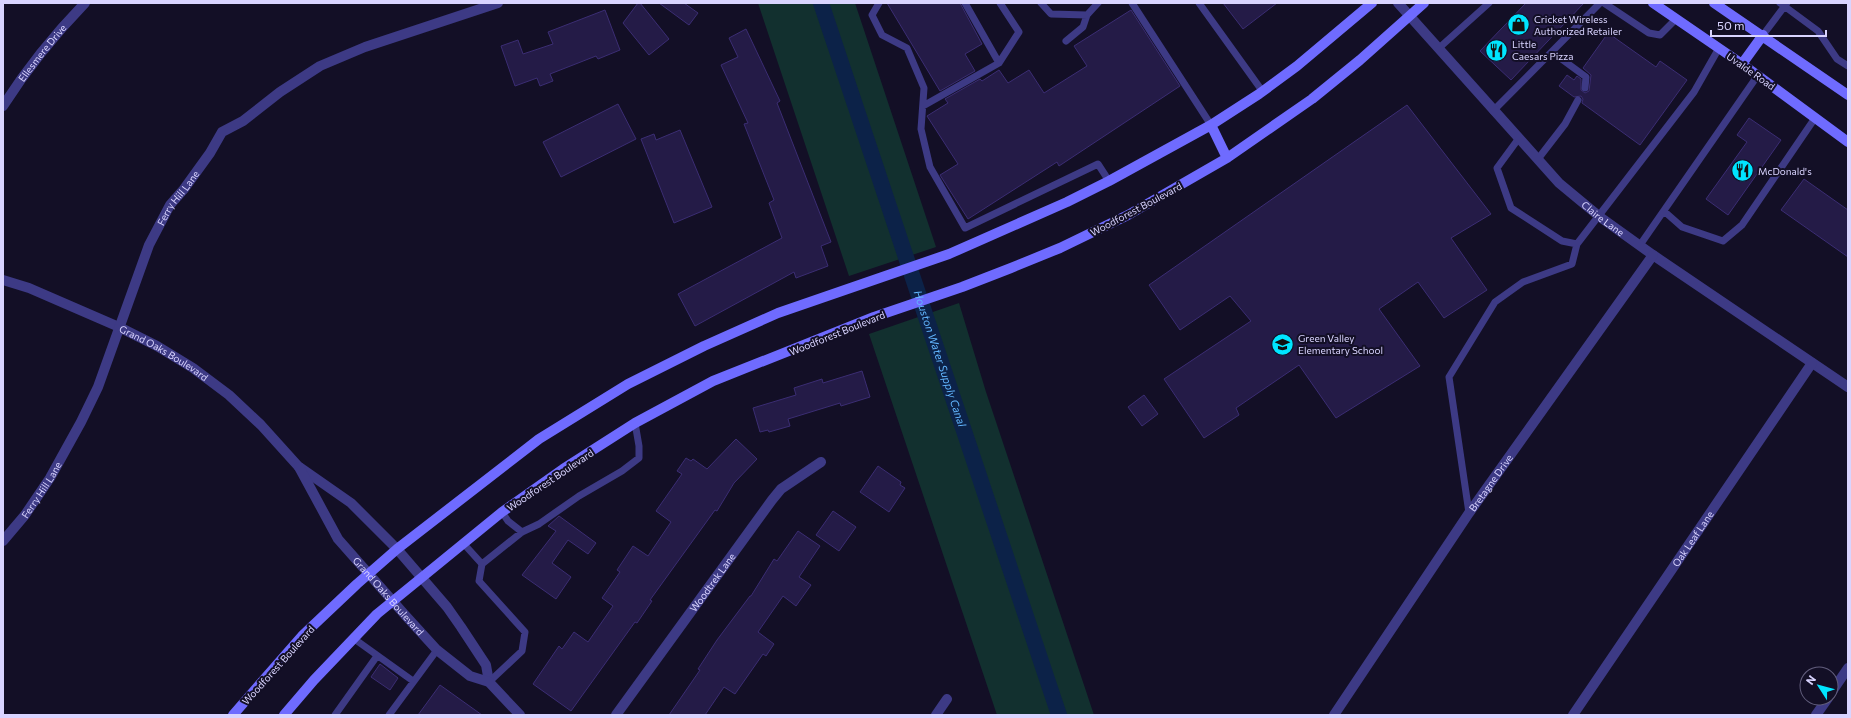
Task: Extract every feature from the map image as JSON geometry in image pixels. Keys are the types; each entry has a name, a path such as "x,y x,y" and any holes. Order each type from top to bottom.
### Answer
{"main road":[{"name":"Woodforest Boulevard","path":"233,715 302,636 369,574 397,549 538,439 628,384 778,313 949,254 1067,202 1109,181 1211,124 1263,92 1297,66 1372,3"},
{"name":"Woodforest Boulevard","path":"284,715 353,638 393,601 502,512 563,469 635,423 713,381 874,317 962,287 1060,248 1128,215 1227,158 1312,99 1424,3"},
{"name":"Uvalde Road","path":"1653,3 1758,75 1848,142"},
{"path":"1714,3 1848,94"},
{"path":"1742,64 1763,35"},
{"path":"1211,124 1227,158"}],"street":[{"name":"Ellesmere Drive","path":"3,106 20,80 70,18 85,3"},
{"name":"Ferry Hill Lane","path":"3,541 25,515 50,478 81,422 98,387 149,245 170,205 184,189 210,153 222,132 242,121 280,92 320,66 365,47 498,3"},
{"name":"Claire Lane","path":"1398,3 1559,183 1600,217 1653,255 1848,387"},
{"name":"Bretagne Drive","path":"1334,715 1468,513 1653,255"},
{"name":"Grand Oaks Boulevard","path":"3,280 44,294 119,327 193,368 229,395 261,425 298,466 338,539 437,650 470,676 489,682 520,715"},
{"name":"Oak Leaf Lane","path":"1573,715 1812,363"},
{"name":"Woodtrek Lane","path":"616,715 772,500 782,489 821,462"},
{"name":"Grand Oaks Boulevard","path":"298,466 352,503 397,549 447,607 486,665 489,682"},
{"path":"1839,681 1848,668"},
{"path":"936,715 947,699"},
{"path":"1816,715 1822,706"}],"lane":[{"path":"879,3 872,15 882,35 907,48 924,88 921,129 930,167 965,228 1098,164 1109,181"},
{"path":"965,3 999,63"},
{"path":"923,106 999,63 1019,32 1000,3"},
{"path":"1041,3 1052,14 1087,15"},
{"path":"1066,41 1082,27 1087,15 1098,3"},
{"path":"1132,3 1211,124"},
{"path":"1200,3 1263,92"},
{"path":"1439,48 1489,3"},
{"path":"1493,110 1600,3"},
{"path":"1604,3 1649,33 1660,35 1676,19"},
{"path":"1763,35 1784,4 1818,31 1837,59 1848,66"},
{"path":"1468,513 1449,377 1495,302 1523,282 1572,264 1577,244 1600,217 1694,92 1719,48"},
{"path":"1552,52 1586,77 1586,88"},
{"path":"1640,245 1665,212 1758,75"},
{"path":"1538,159 1565,124 1578,100"},
{"path":"1665,212 1682,227 1723,241 1742,225 1815,118"},
{"path":"1519,138 1496,168 1511,208 1562,241 1577,244"},
{"path":"489,682 522,651 525,632 479,581 482,564 522,532 540,524 578,496 622,471 639,458 639,446 635,423"},
{"path":"502,512 508,520 522,532"},
{"path":"463,543 482,564"},
{"path":"353,638 413,681"},
{"path":"389,715 437,650"},
{"path":"335,715 377,656"}],"green space":[{"path":"758,3 855,3 936,247 849,276"},
{"path":"959,303 986,392 1094,715 997,715 869,334"}],"building":[{"path":"638,3 640,3 669,39 649,55 623,23"},
{"path":"659,3 684,3 698,13 689,25"},
{"path":"887,3 960,3 982,44 965,54 975,71 940,91"},
{"path":"1223,3 1277,3 1243,29"},
{"path":"1526,3 1584,3 1511,80 1480,51"},
{"path":"605,10 620,50 598,59 596,56 550,74 553,81 540,86 537,78 515,86 501,46 518,40 523,54 553,44 548,32"},
{"path":"1131,10 1180,86 1059,166 1057,162 968,219 940,175 958,164 927,116 948,103 945,99 980,79 982,81 999,70 1008,83 1029,70 1044,93 1087,66 1074,46"},
{"path":"746,29 780,101 777,103 831,242 821,246 828,266 796,278 794,272 695,326 678,294 782,238 769,203 774,200 744,124 748,123 721,65 738,57 729,38"},
{"path":"1608,33 1656,67 1660,61 1687,80 1640,145 1582,103 1583,99 1581,96 1574,97 1559,86 1567,75 1574,80 1577,76 1581,79 1581,90 1585,93 1589,91 1591,75 1583,68"},
{"path":"618,104 636,139 561,177 543,142"},
{"path":"1407,105 1491,214 1451,238 1487,290 1444,318 1418,282 1379,309 1420,366 1336,418 1299,365 1236,408 1239,415 1204,438 1164,379 1251,321 1230,296 1180,330 1149,285"},
{"name":"McDonald's","path":"1749,118 1781,140 1728,215 1706,199 1747,142 1737,135"},
{"path":"680,130 712,207 674,223 641,139 654,134 656,140"},
{"path":"1804,179 1848,210 1848,257 1781,210"},
{"path":"862,371 870,397 841,406 840,403 788,419 790,426 769,432 768,430 760,432 753,408 796,395 794,388 822,379 823,383"},
{"path":"1144,395 1158,414 1142,426 1128,407"},
{"path":"736,439 757,459 734,483 717,511 715,510 650,600 652,601 637,623 635,622 571,711 533,684 559,646 562,649 574,632 588,642 613,606 602,598 620,572 617,570 633,546 648,556 671,522 656,511 682,474 677,471 686,458 691,461 693,459 707,469"},
{"path":"878,466 901,482 900,485 905,488 889,512 860,492"},
{"path":"833,511 856,527 839,551 816,535"},
{"path":"559,516 596,543 588,554 568,540 552,563 571,577 556,599 522,575 556,531 548,526"},
{"path":"798,531 820,546 799,577 811,585 796,606 783,596 758,632 774,644 766,656 763,654 735,694 724,687 705,715 669,715 700,670 698,669 717,640 751,596 774,559 777,561"},
{"path":"380,664 398,678 390,690 371,677"},
{"path":"440,685 482,715 418,715"}],"waterway":[{"name":"Houston Water Supply Canal","path":"821,3 1059,715"}],"place":[{"name":"Cricket Wireless Authorized Retailer","path":"1519,25"},
{"name":"Little Caesars Pizza","path":"1496,50"},
{"name":"McDonald's","path":"1743,171"},
{"name":"Green Valley Elementary School","path":"1283,344"}]}
